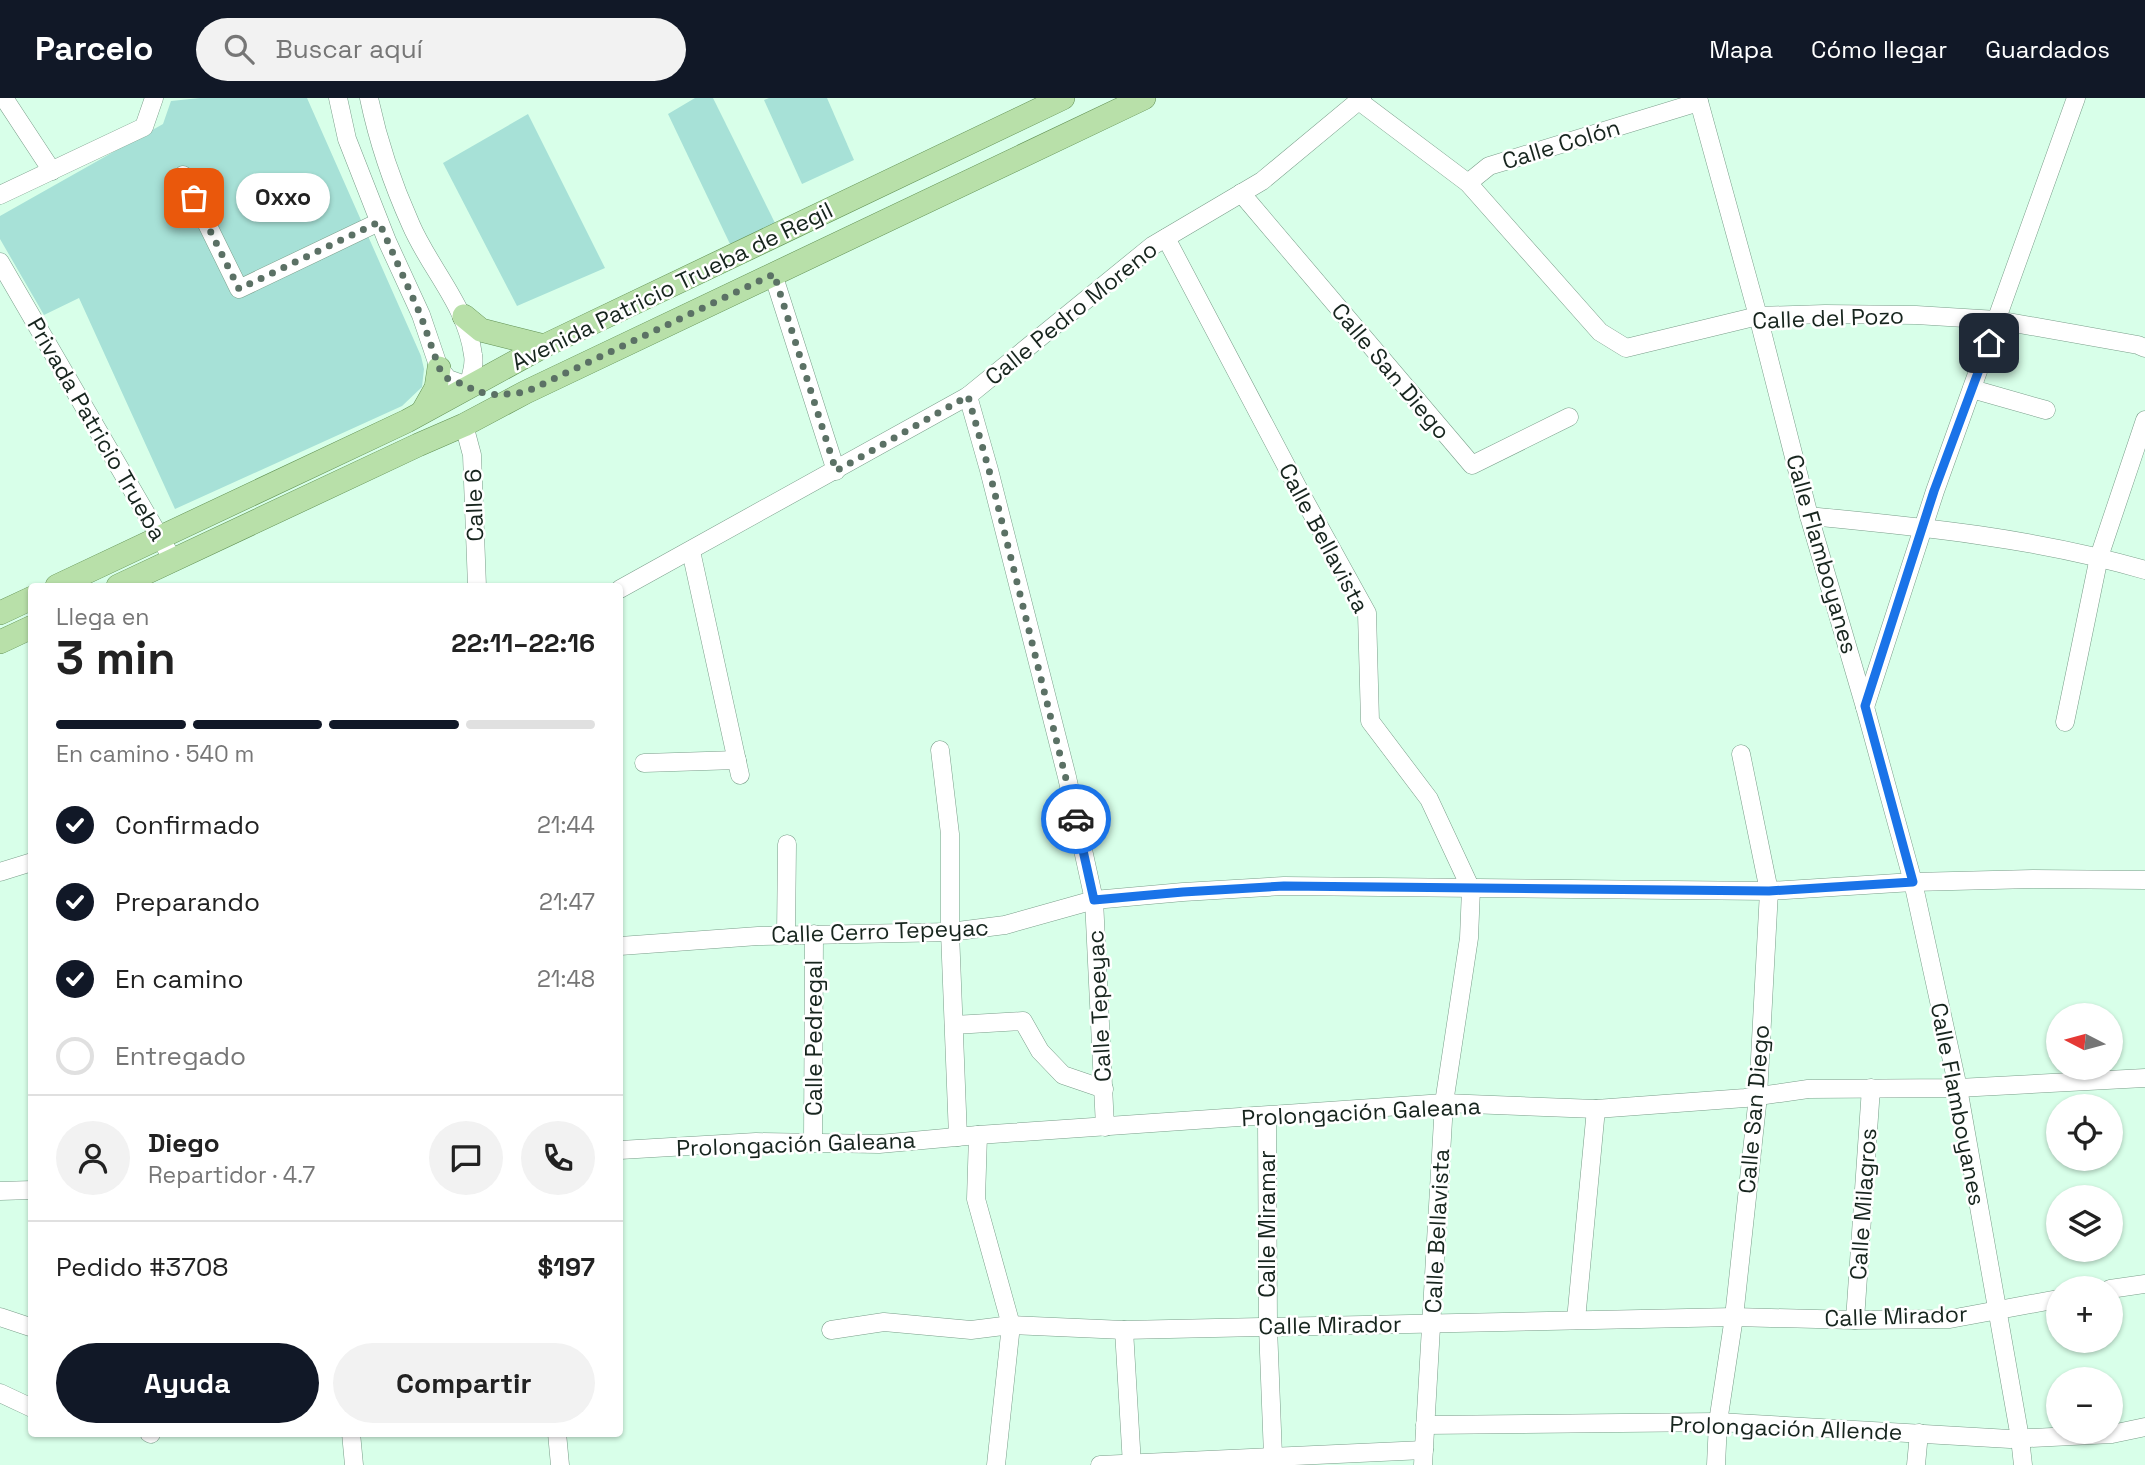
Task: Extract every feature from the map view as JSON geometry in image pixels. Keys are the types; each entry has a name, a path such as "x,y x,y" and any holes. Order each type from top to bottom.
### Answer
{"main road":[{"name":"Avenida Patricio Trueba de Regil","path":"64,583 421,414 544,346 1063,98"},
{"name":"Avenida Patricio Trueba de Regil","path":"124,583 464,425 526,392 1144,98"},
{"path":"464,316 481,330 544,346"},
{"path":"421,414 436,388 439,368"},
{"path":"468,386 474,391 497,395 526,392"},
{"path":"464,425 468,386"},
{"path":"421,414 440,411 454,415 464,425"},
{"path":"0,613 28,600"},
{"path":"0,642 28,629"}],"street":[{"path":"4,98 52,171"},
{"path":"0,195 144,127 154,98"},
{"path":"338,98 347,138 387,242 421,316 439,368 448,379 468,386 474,356 464,316 412,228 398,196 373,119 369,98"},
{"path":"1865,706 1924,527 2076,98"},
{"name":"Calle del Pozo","path":"1360,99 1468,183 1600,332 1626,348 1758,316 1916,315 1997,320 2145,348"},
{"name":"Calle Pedro Moreno","path":"623,587 968,396 1152,246 1262,181 1360,99"},
{"name":"Calle Colón","path":"1468,183 1489,166 1699,100"},
{"name":"Calle Flamboyanes","path":"1699,100 1809,516 1913,882 1958,1088 2020,1438 2022,1465"},
{"path":"183,175 239,289 379,222"},
{"name":"Calle San Diego","path":"1241,194 1472,465 1569,417"},
{"path":"387,242 412,228"},
{"name":"Calle Bellavista","path":"1166,238 1367,614 1370,720 1429,799 1471,889 1469,938 1444,1103 1424,1457"},
{"name":"Privada Patricio Trueba","path":"0,262 173,560"},
{"path":"774,274 836,471"},
{"path":"1972,389 2046,410"},
{"name":"Calle Tepeyac","path":"968,396 1067,777 1094,900 1105,1128"},
{"path":"2065,722 2099,557 2145,420"},
{"name":"Calle 6","path":"464,425 472,455 477,583"},
{"path":"1809,516 1924,527 2099,557 2145,570"},
{"path":"644,763 738,767 691,551"},
{"path":"940,750 950,834 950,932 958,1137"},
{"name":"Calle San Diego","path":"1716,1465 1718,1422 1734,1317 1758,1096 1769,891 1741,754"},
{"path":"786,935 787,844"},
{"path":"0,872 28,863"},
{"name":"Calle Cerro Tepeyac","path":"623,946 786,935 950,932 1006,925 1094,900 1284,886 1769,891 1913,882 2145,880"},
{"name":"Calle Pedregal","path":"813,1143 814,934"},
{"path":"954,1025 1023,1021 1040,1051 1063,1075 1104,1089"},
{"name":"Prolongación Galeana","path":"623,1150 756,1142 879,1144 1444,1103 1596,1109 1758,1096 1808,1088 1958,1088 2145,1078"},
{"name":"Calle Milagros","path":"1855,1320 1871,1088"},
{"path":"1576,1320 1596,1109"},
{"name":"Calle Miramar","path":"1267,1116 1268,1326 1273,1456"},
{"path":"978,1135 976,1199 1011,1325 996,1465"},
{"path":"0,1191 28,1190"},
{"path":"2123,1287 2145,1284"},
{"name":"Calle Mirador","path":"831,1330 884,1322 971,1330 1011,1325 1124,1330 1734,1317 1950,1319 2046,1301"},
{"path":"0,1317 28,1327"},
{"path":"1124,1330 1132,1464"},
{"path":"0,1393 28,1406"},
{"name":"Prolongación Allende","path":"1426,1425 1718,1422 2020,1438 2112,1434 2145,1427"},
{"path":"1916,1465 1919,1433"},
{"path":"351,1437 354,1465"},
{"path":"557,1437 560,1465"},
{"path":"1100,1465 1273,1456 1424,1457"}],"building":[{"path":"200,98 307,98 421,356 424,369 422,387 402,406 175,509 79,298 44,315 0,239 0,216 163,124 171,101"},
{"path":"695,98 713,98 775,223 730,244 668,114"},
{"path":"827,98 854,160 802,184 764,100"},
{"path":"528,114 605,268 517,306 443,163"}],"way so far":[{"path":"194,198 239,289 379,222 421,316 439,368 448,379 474,391 497,395 526,392 774,274 836,471 968,396 1076,819"}],"place":[{"name":"Oxxo","path":"194,198"}],"route":[{"path":"1076,819 1094,900 1284,886 1769,891 1913,882 1865,706 1934,491 1989,343"}]}
